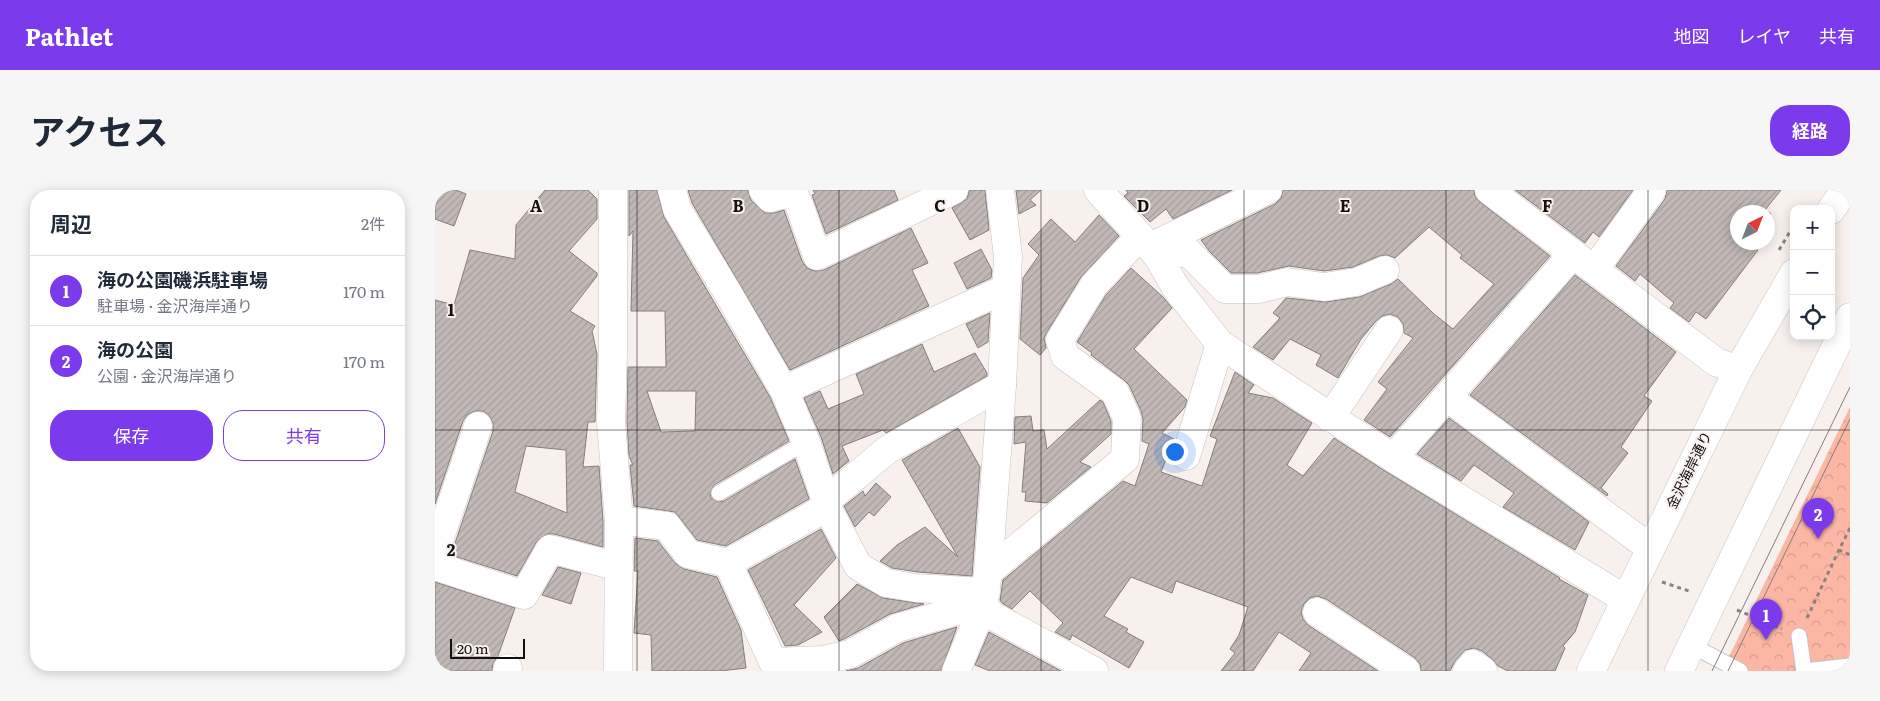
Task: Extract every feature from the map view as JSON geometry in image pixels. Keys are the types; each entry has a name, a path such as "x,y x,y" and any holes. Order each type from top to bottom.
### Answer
{"street":[{"path":"613,190 611,422 619,520 618,671"},
{"path":"672,190 677,209 784,390 806,442 826,504 857,566 886,583 916,588 985,590"},
{"path":"763,190 770,198 793,192 817,256 918,198 954,190"},
{"path":"956,671 985,590 1002,385 1008,256 1000,190"},
{"path":"1099,190 1149,246 1176,288 1220,344 1393,458 1625,600"},
{"path":"728,563 773,662 824,666 897,628 974,606 985,590 1125,459 1127,418 1115,392 1065,356 1060,340 1094,285 1149,246 1268,190"},
{"path":"1489,190 1716,362 1738,370"},
{"path":"1393,458 1447,397 1584,262 1652,190"},
{"path":"1834,205 1845,190"},
{"path":"1149,246 1188,252 1225,289 1259,288 1287,282 1323,287 1357,282 1385,270"},
{"name":"金沢海岸通り","path":"1591,671 1738,370 1790,280"},
{"path":"784,390 1005,289"},
{"path":"1679,671 1850,318"},
{"path":"1330,418 1389,330"},
{"path":"1186,456 1220,344"},
{"path":"619,520 667,526 688,554 728,563 826,504 887,450 1002,385"},
{"path":"1447,397 1650,548"},
{"path":"435,552 478,426"},
{"path":"435,566 524,595 550,549 619,567"},
{"path":"985,590 993,616 1095,671"},
{"path":"1317,612 1406,671"},
{"path":"1467,671 1473,664 1483,671"}],"lane":[{"path":"719,493 806,442"},
{"path":"1799,636 1805,671 1850,666"},
{"path":"1691,645 1740,671"}],"path":[{"path":"1799,636 1850,528"},
{"path":"1839,550 1850,556"}],"green space":[{"path":"1850,407 1850,671 1722,671"}],"building":[{"path":"441,190 456,190 466,194 454,226 435,219 435,207"},
{"path":"545,190 588,190 597,199 597,219 569,251 597,273 597,276 570,311 595,326 592,331 597,354 595,422 588,422 583,467 599,466 603,521 603,547 554,534 547,534 537,541 517,576 451,555 493,431 493,423 489,415 483,411 475,411 467,415 463,421 435,504 435,300 454,305 470,250 515,259 516,225","holes":["526,446 566,450 567,513 515,492"]},
{"path":"629,190 657,190 664,217 770,397 789,441 714,485 710,493 711,498 719,502 724,501 795,459 809,499 726,546 697,540 675,512 634,506 630,465 633,465 629,456 627,422 628,367 666,367 665,311 631,311 633,231 629,236","holes":["647,391 696,391 695,431 661,432"]},
{"path":"688,190 748,190 751,200 765,213 784,210 802,261 807,268 815,271 824,270 911,228 928,263 912,270 929,306 790,370 692,203"},
{"path":"813,190 894,190 898,200 826,234 812,195 815,194"},
{"path":"985,190 989,230 970,240 952,208 967,199 969,191"},
{"path":"1016,190 1041,190 1030,200 1036,205 1019,214"},
{"path":"1126,190 1232,190 1173,219 1166,209 1150,222 1124,196 1128,193"},
{"path":"1283,190 1474,190 1475,196 1480,202 1550,256 1390,437 1364,420 1387,389 1378,382 1413,338 1404,333 1403,324 1398,317 1390,314 1382,316 1376,321 1361,339 1338,378 1316,365 1321,355 1290,339 1273,360 1253,347 1280,318 1273,313 1286,298 1326,302 1359,297 1391,284 1398,279 1434,314 1453,329 1494,284 1460,258 1462,255 1429,227 1395,258 1387,255 1379,256 1353,267 1324,271 1289,266 1257,273 1231,273 1201,240 1275,204 1281,198"},
{"path":"1515,190 1633,190 1599,237 1593,232 1585,243"},
{"path":"1667,190 1781,190 1769,205 1730,205 1730,250 1758,250 1706,319 1696,312 1689,322 1670,308 1674,303 1640,274 1635,281 1616,266 1665,199"},
{"path":"1099,215 1119,236 1081,277 1047,332 1044,338 1046,348 1040,355 1020,339 1023,278 1039,255 1028,244 1051,219 1075,242"},
{"path":"981,249 992,270 991,278 967,289 954,263"},
{"path":"1131,268 1163,297 1172,308 1134,349 1187,400 1185,407 1162,433 1174,439 1161,472 1202,486 1217,439 1210,436 1235,372 1254,385 1248,393 1273,398 1312,423 1287,465 1303,476 1334,438 1559,579 1588,595 1575,632 1563,646 1565,648 1555,671 1508,671 1498,666 1482,651 1474,648 1465,650 1455,661 1450,671 1421,671 1420,664 1415,658 1326,599 1317,596 1310,598 1304,604 1301,612 1303,619 1308,625 1378,671 1299,671 1311,653 1279,632 1253,671 1221,671 1235,653 1230,649 1239,635 1248,607 1176,581 1172,593 1131,577 1104,616 1128,629 1126,632 1144,642 1129,668 1072,635 1070,640 1055,632 1063,623 1030,591 1012,609 1002,603 1000,600 1003,580 1123,481 1135,486 1149,444 1142,441 1143,419 1141,411 1129,385 1077,342 1106,295"},
{"path":"1575,275 1676,352 1644,396 1652,401 1621,447 1628,453 1601,488 1608,494 1607,496 1470,395"},
{"path":"990,313 988,342 978,348 966,324"},
{"path":"922,344 934,372 975,353 987,376 886,433 883,430 842,446 849,461 833,474 821,437 804,398 820,391 828,409 864,394 856,374"},
{"path":"1100,400 1103,402 1111,421 1111,434 1080,462 1091,467 1047,503 1025,501 1026,492 1022,492 1026,442 1014,444 1015,417 1031,416 1033,431 1044,430 1047,449"},
{"path":"1449,418 1589,522 1575,550 1503,507 1514,493 1474,465 1461,481 1417,454"},
{"path":"958,428 980,467 972,576 892,568 880,561 897,545 925,527 958,557 902,460"},
{"path":"876,483 891,497 874,516 869,512 855,527 844,506 863,491 865,496"},
{"path":"821,529 836,558 794,605 822,632 798,645 785,646 748,570"},
{"path":"635,538 658,541 675,563 684,569 717,577 741,630 746,668 720,671 652,671 651,635 634,633 638,571 634,571"},
{"path":"558,567 581,573 571,604 542,595"},
{"path":"435,582 515,608 498,656 493,663 492,671 435,671"},
{"path":"857,584 883,598 924,604 890,614 839,641 824,617"},
{"path":"957,627 941,671 846,671 858,668 903,643"},
{"path":"989,632 1061,671 990,671 975,665"}],"tram line":[{"path":"1712,671 1850,387"},
{"path":"1728,671 1850,419"}],"place":[{"name":"海の公園","path":"1818,539"},
{"name":"海の公園磯浜駐車場","path":"1766,640"}]}
